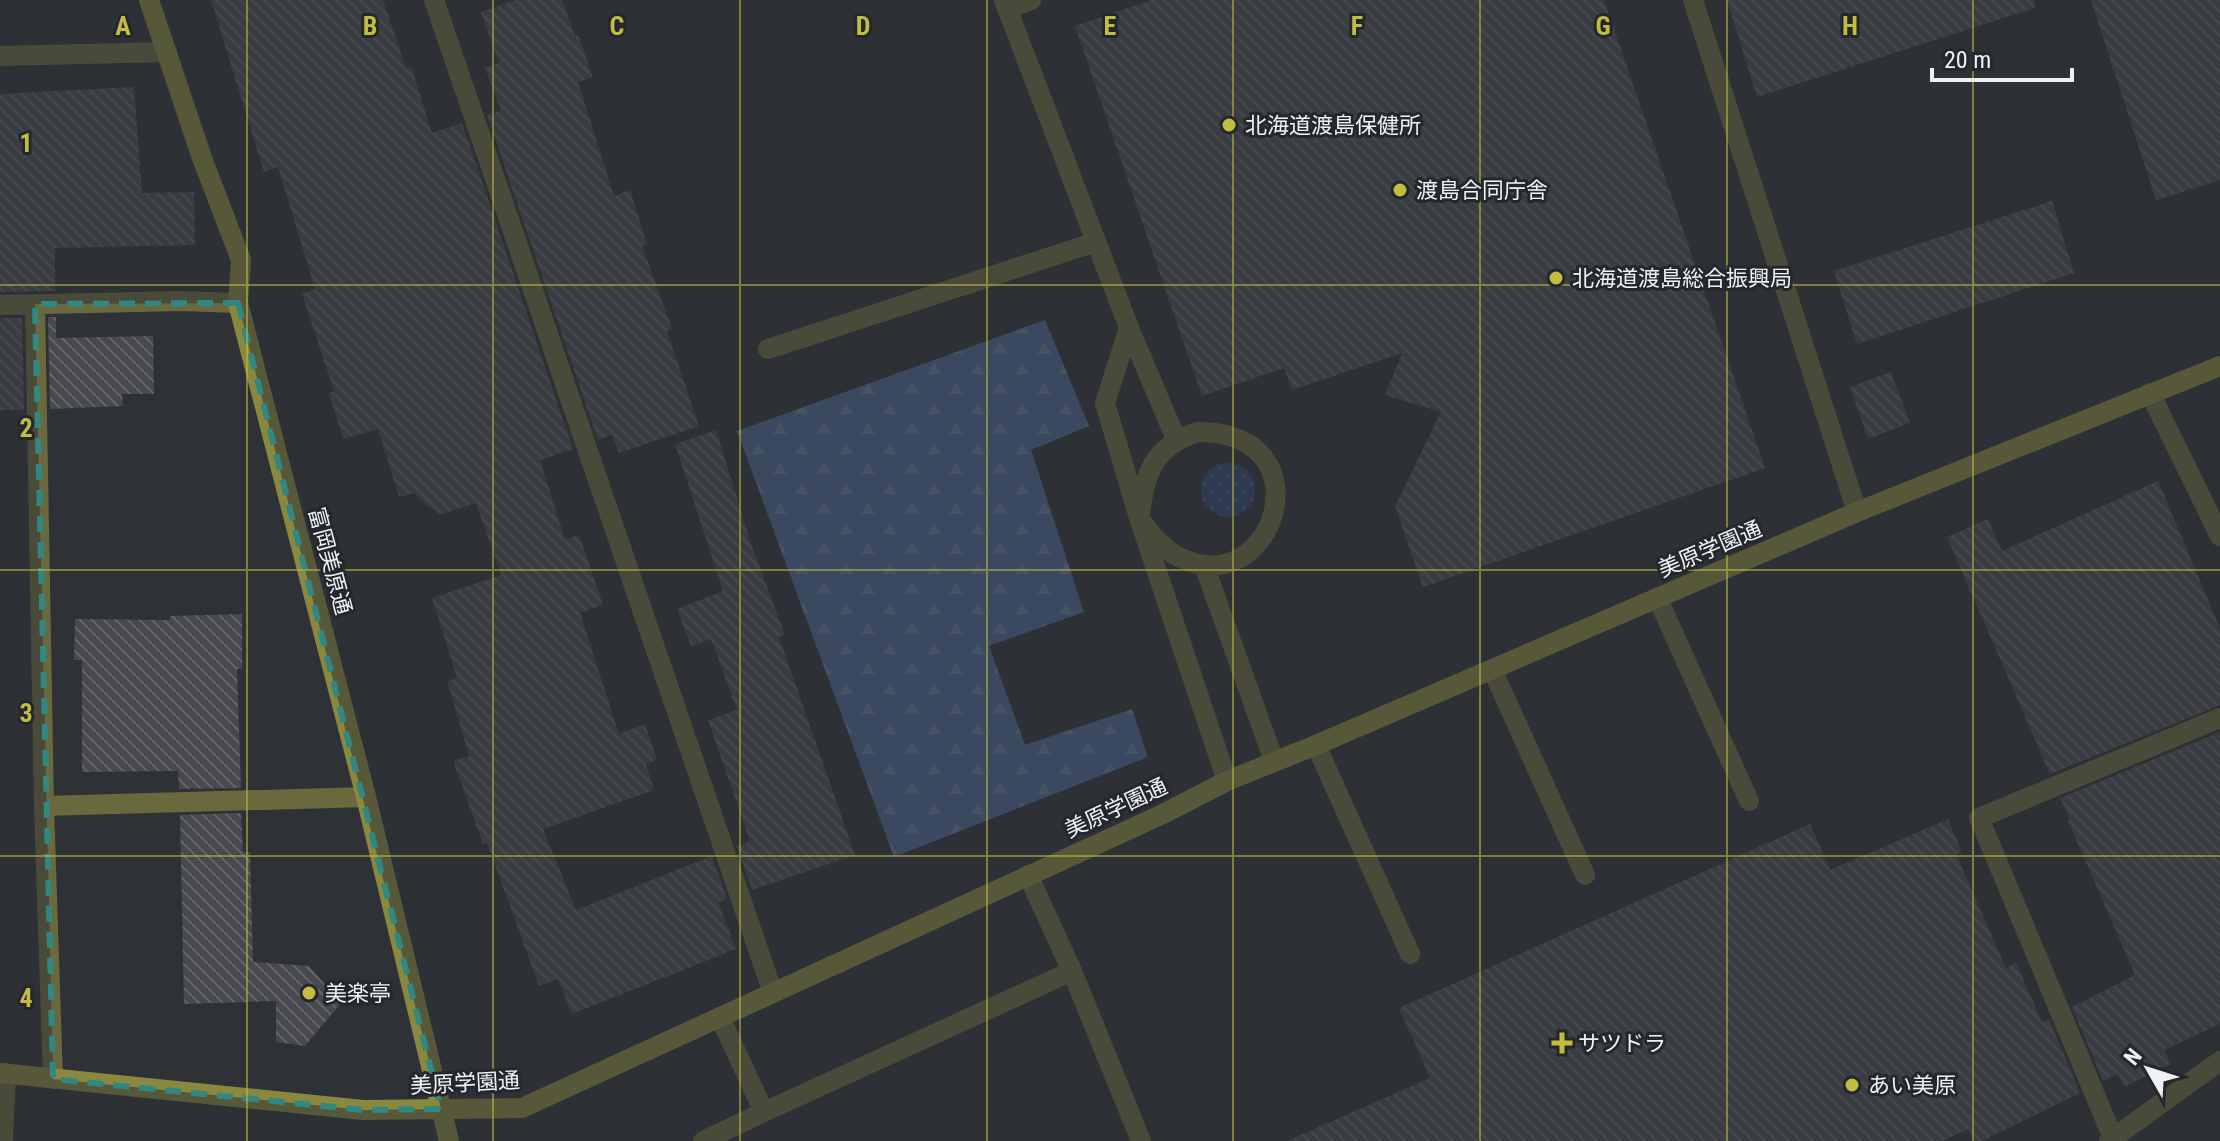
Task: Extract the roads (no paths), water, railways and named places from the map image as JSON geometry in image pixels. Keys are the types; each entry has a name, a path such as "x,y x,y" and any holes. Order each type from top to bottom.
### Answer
{"street":[{"name":"富岡美原通","path":"149,0 202,158 241,260 238,303 366,797 449,1141"},
{"path":"434,0 773,993"},
{"path":"1031,0 1005,4 1129,328 1176,439"},
{"path":"1693,0 1857,512"},
{"path":"0,56 167,52"},
{"path":"768,349 1096,242"},
{"path":"0,305 181,301 238,303"},
{"path":"35,304 44,806 53,1079"},
{"path":"1129,328 1105,403 1139,518 1227,781"},
{"name":"美原学園通","path":"3,1073 363,1110 522,1108 1163,814 1227,781 1857,512 2220,366"},
{"path":"2150,393 2220,536"},
{"path":"1197,432 1220,432 1242,439 1260,453 1272,472 1277,494 1274,517 1264,537 1248,553 1227,563 1204,565 1178,557 1157,540 1139,518 1147,473 1159,454 1176,439 1197,432"},
{"path":"1204,565 1274,761"},
{"path":"1657,597 1749,801"},
{"path":"1492,669 1585,875"},
{"path":"2220,718 1979,818 2111,1139 2220,1061"},
{"path":"1316,745 1410,954"},
{"path":"44,806 366,797"},
{"path":"1028,875 1072,971 1141,1141"},
{"path":"703,1141 1072,971"},
{"path":"720,1017 764,1112"},
{"path":"3,1073 3,1141"}],"place":[{"name":"北海道渡島保健所","path":"1229,125"},
{"name":"渡島合同庁舎","path":"1400,190"},
{"name":"北海道渡島総合振興局","path":"1556,278"},
{"name":"美楽亭","path":"309,993"},
{"name":"サツドラ","path":"1562,1043"},
{"name":"あい美原","path":"1852,1085"}]}
